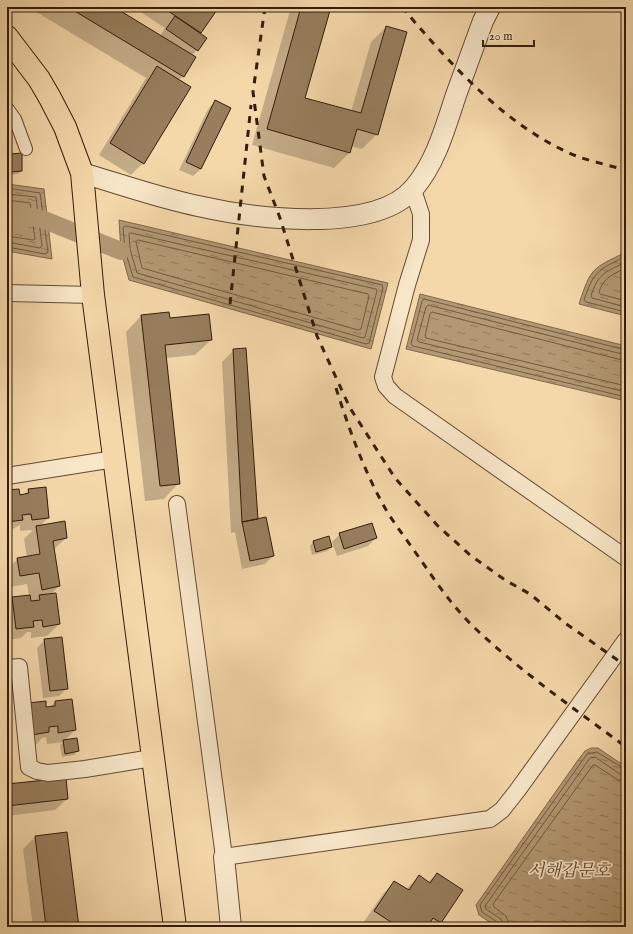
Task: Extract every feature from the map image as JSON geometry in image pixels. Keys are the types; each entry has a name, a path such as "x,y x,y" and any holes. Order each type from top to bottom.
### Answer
{"main road":[{"path":"7,37 39,79 50,98 65,126 82,173 93,295 152,758 176,927"}],"street":[{"path":"82,173 198,206 280,218 333,218 376,212 402,198 413,190 424,174 439,145 483,21 490,7"},
{"path":"7,108 15,119 26,149"},
{"path":"413,190 421,214 421,240 407,285 383,377 386,386 395,396 626,558"},
{"path":"7,293 93,295"},
{"path":"7,476 114,459"},
{"path":"177,504 224,857 231,927"},
{"path":"224,857 490,818 502,810 517,791 626,640"},
{"path":"7,668 19,667 29,766 37,771 48,773 85,769 152,758"}],"water":[{"path":"7,184 44,189 52,259 7,251"},
{"path":"119,220 388,283 371,349 129,280 121,251"},
{"path":"626,252 626,316 579,304 590,276 594,270"},
{"path":"420,294 626,346 626,401 406,349"},
{"name":"서해갑문호","path":"591,748 598,748 626,767 626,927 497,927 479,915 476,905 578,760 585,751"}],"building":[{"path":"68,7 114,7 196,57 184,77"},
{"path":"162,7 219,7 201,33"},
{"path":"301,7 331,7 305,98 361,113 386,26 407,32 378,135 357,129 350,153 267,129"},
{"path":"175,16 207,38 198,51 166,29"},
{"path":"157,66 191,87 144,164 110,143"},
{"path":"215,100 231,108 201,169 186,162"},
{"path":"22,153 22,171 11,172 11,154"},
{"path":"169,312 170,318 209,314 212,340 165,345 180,484 160,486 141,315"},
{"path":"246,348 258,519 242,522 233,349"},
{"path":"46,487 49,518 32,520 31,514 22,515 23,520 7,522 7,490 19,489 20,495 29,493 28,489"},
{"path":"266,517 274,556 250,561 242,522"},
{"path":"65,521 67,538 53,541 60,586 42,590 39,573 20,576 17,558 40,554 36,526"},
{"path":"372,523 377,538 344,549 339,533"},
{"path":"329,536 332,547 316,552 313,541"},
{"path":"56,593 60,624 43,627 42,620 33,621 34,627 16,629 12,597 30,595 31,601 40,600 39,595"},
{"path":"62,637 68,689 50,691 44,639"},
{"path":"72,699 76,730 58,733 58,726 49,727 49,732 32,735 28,703 46,701 46,707 55,706 55,701"},
{"path":"77,738 79,751 65,754 63,740"},
{"path":"66,778 68,799 7,806 7,784"},
{"path":"67,832 79,927 46,927 35,836"},
{"path":"437,873 463,890 441,923 433,918 427,927 391,927 394,924 374,911 394,881 409,890 419,875 430,883"}],"waterway":[{"path":"7,212 42,219 121,251"}],"railway":[{"path":"265,7 253,92 264,176 280,218 317,336 350,408 395,478 437,525 470,555 505,580 530,594 565,623 626,666"},
{"path":"402,7 460,72 482,93 528,130 553,145 579,157 626,170"},
{"path":"230,304 251,105"},
{"path":"336,388 346,419 377,494 397,526 453,604 469,623 514,662 550,691 626,747"}]}
